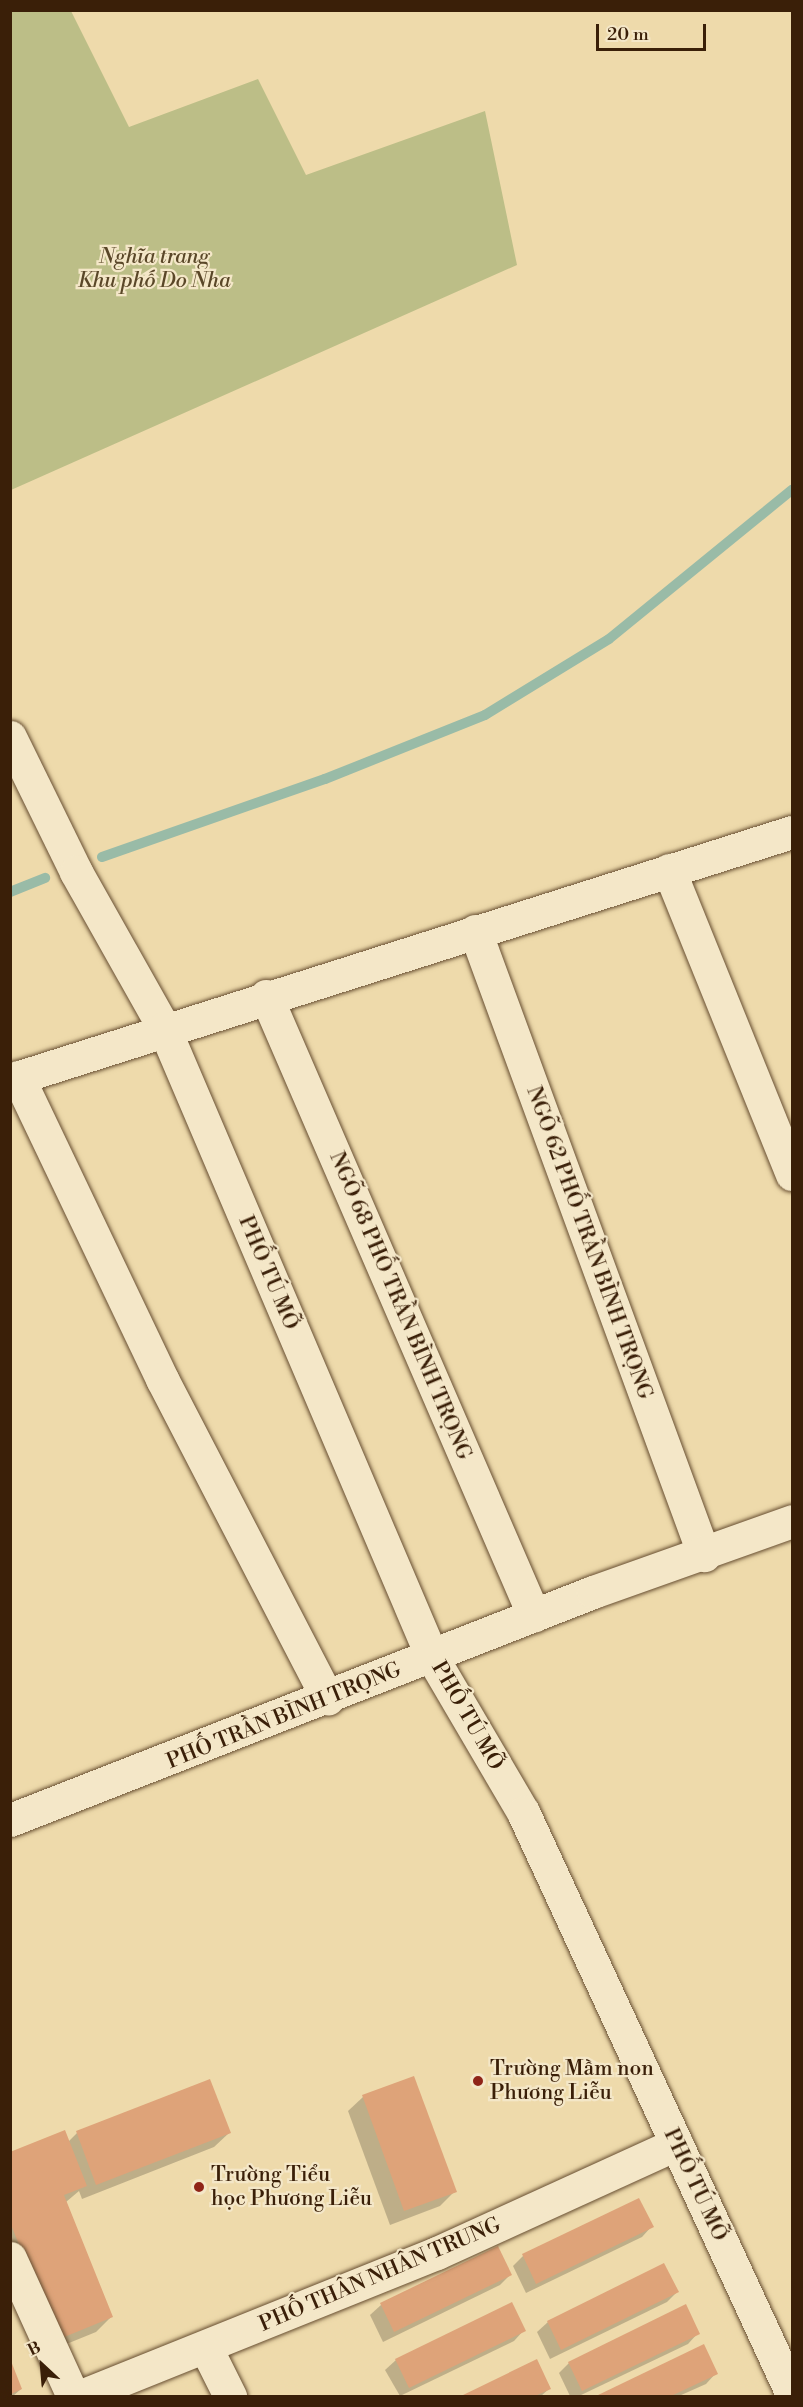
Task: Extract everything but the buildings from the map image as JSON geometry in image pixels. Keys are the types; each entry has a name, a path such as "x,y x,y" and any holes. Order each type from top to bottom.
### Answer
{"street":[{"name":"PHỐ TÚ MỠ","path":"10,737 76,872 164,1028 432,1657 523,1812 792,2394"},
{"path":"328,1699 162,1379 14,1078 164,1028 792,832"},
{"path":"669,870 792,1174"},
{"name":"NGÕ 62 PHỐ TRẦN BÌNH TRỌNG","path":"475,931 704,1555"},
{"name":"NGÕ 68 PHỐ TRẦN BÌNH TRỌNG","path":"266,996 534,1616"},
{"name":"PHỐ TRẦN BÌNH TRỌNG","path":"10,1820 328,1699 534,1616 792,1521"},
{"name":"PHỐ THÂN NHÂN TRUNG","path":"81,2397 437,2253 676,2144"},
{"path":"10,2258 73,2397"},
{"path":"206,2348 230,2397"}],"green space":[{"name":"Nghĩa trang Khu phố Do Nha","path":"11,10 71,11 129,127 258,79 306,175 485,111 517,265 11,490"}],"waterway":[{"path":"102,857 325,779 485,715 609,639 792,490"},
{"path":"10,892 45,878"}],"place":[{"name":"Trường Mầm non Phương Liễu","path":"478,2081"},
{"name":"Trường Tiểu học Phương Liễu","path":"199,2187"}]}
